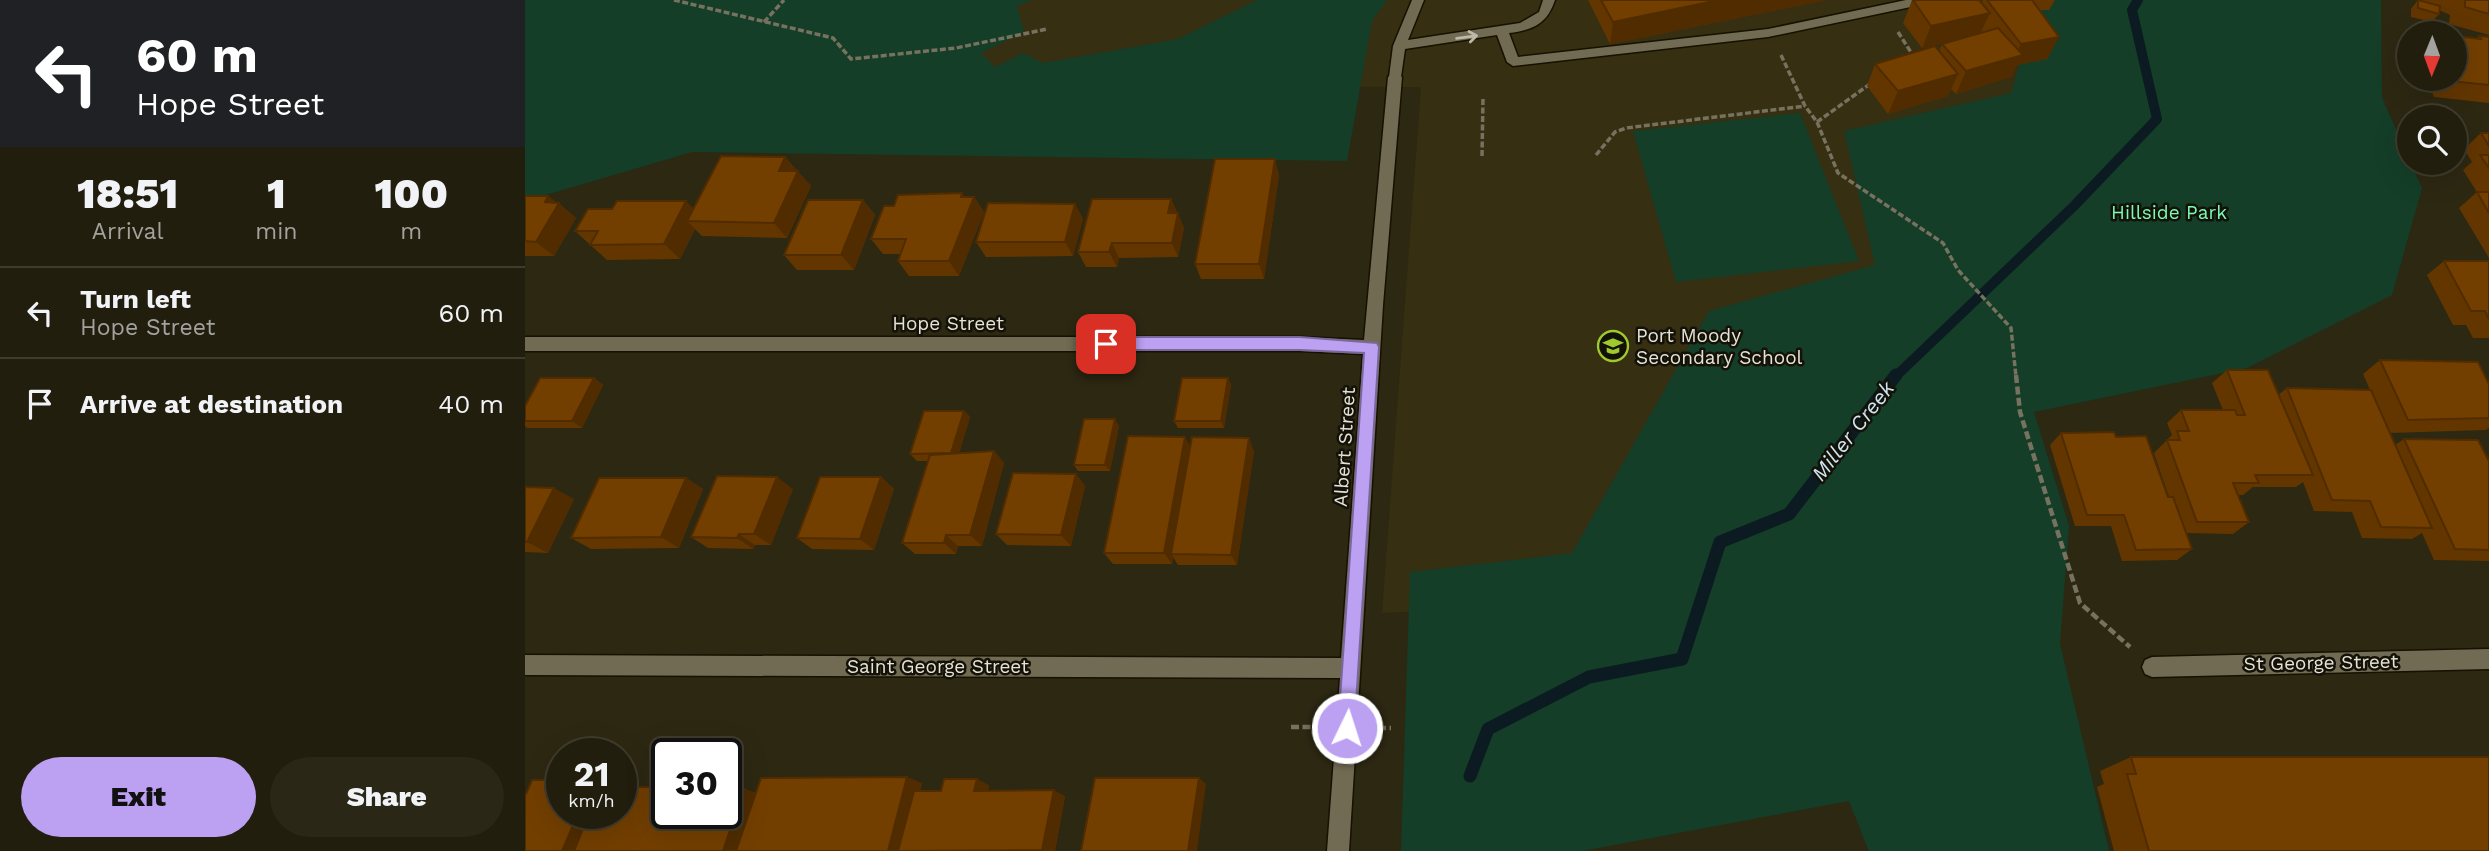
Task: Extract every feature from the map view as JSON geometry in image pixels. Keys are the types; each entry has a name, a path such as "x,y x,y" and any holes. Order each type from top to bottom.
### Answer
{"street":[{"name":"Albert Street","path":"1338,851 1372,347 1395,77"},
{"name":"Hope Street","path":"525,344 1300,344 1372,347"},
{"name":"St George Street","path":"2152,667 2489,659"},
{"name":"Saint George Street","path":"525,665 1351,668"}],"lane":[{"name":"Albert Street","path":"1395,77 1399,46 1418,0"},
{"path":"1399,46 1502,32 1537,21 1544,14 1549,0"},
{"path":"1502,32 1513,62 1768,33 1925,0"}],"path":[{"path":"674,0 833,38 851,59 956,48 1047,29"},
{"path":"764,22 784,0"},
{"path":"1909,50 1920,65"},
{"path":"1785,61 1805,106 1817,122 1839,173 1943,243 1958,270 2011,327 2020,412 2080,603 2152,667"},
{"path":"1817,122 1863,86 1874,82"},
{"path":"1482,156 1483,99"},
{"path":"1596,155 1615,132 1626,128 1805,106"}],"shaded area":[{"name":"Port Moody Secondary School","path":"645,0 2111,0 2134,36 1566,604 1382,613 1421,87 525,86 525,42"}],"green space":[{"path":"525,0 1032,0 1017,6 1024,32 981,53 995,67 1023,53 1043,63 1178,39 1257,0 1387,0 1372,21 1347,161 692,152 525,199"},
{"name":"Hillside Park","path":"2039,0 2381,0 2382,98 2397,132 2397,175 2416,175 2422,188 2392,295 2247,368 2034,412 2069,526 2060,644 2109,851 1869,851 1849,801 1582,851 1401,851 1410,572 1572,553 1709,311 1875,265 1844,131 2011,93"},
{"path":"1800,113 1859,261 1676,282 1633,131"}],"building":[{"path":"1601,0 1719,0 1613,22"},
{"path":"1913,0 1979,0 1990,13 1931,26"},
{"path":"1987,0 2032,0 2059,37 2021,44"},
{"path":"2418,0 2440,6 2439,14 2418,8"},
{"path":"2465,0 2489,0 2489,14 2465,7"},
{"path":"1998,28 2023,55 1966,71 1942,44"},
{"path":"2467,37 2489,37 2489,85 2467,83"},
{"path":"1935,46 1958,74 1898,91 1875,64"},
{"path":"2481,133 2489,133 2489,146"},
{"path":"2480,155 2489,155 2489,168"},
{"path":"721,156 785,157 779,171 798,171 774,223 687,221"},
{"path":"1215,159 1275,159 1259,264 1195,264"},
{"path":"2477,192 2489,192 2489,213"},
{"path":"962,193 961,197 974,197 949,261 898,261 906,239 871,239 884,206 894,206 898,195"},
{"path":"525,196 548,196 545,202 559,203 536,242 525,241"},
{"path":"1092,199 1171,199 1168,213 1178,213 1172,243 1112,243 1109,252 1078,252"},
{"path":"808,200 863,200 841,255 784,255"},
{"path":"617,201 686,201 664,244 590,245 598,231 575,231 588,209 612,209"},
{"path":"988,203 1075,204 1065,242 976,242"},
{"path":"2444,261 2489,261 2489,319 2485,311 2471,311"},
{"path":"2380,360 2478,362 2489,384 2489,418 2408,420"},
{"path":"2227,370 2268,370 2313,475 2255,475 2259,483 2233,483 2249,522 2197,522 2167,440 2180,440 2177,431 2189,431 2181,410 2235,410 2237,415 2245,415"},
{"path":"540,378 594,378 572,421 525,421 525,406"},
{"path":"1182,378 1228,378 1221,421 1174,421"},
{"path":"2287,388 2371,390 2432,528 2381,527 2370,501 2332,500"},
{"path":"924,411 964,411 951,453 910,454"},
{"path":"1084,419 1115,419 1105,465 1074,465"},
{"path":"2114,432 2116,437 2146,436 2168,497 2173,497 2192,549 2136,550 2124,515 2087,515 2061,433"},
{"path":"1128,436 1185,437 1164,553 1104,553"},
{"path":"1192,437 1249,438 1231,555 1171,554"},
{"path":"2404,439 2478,440 2489,461 2489,550 2455,549"},
{"path":"994,451 970,535 946,535 944,543 902,543 930,455"},
{"path":"1013,473 1076,474 1061,535 996,534"},
{"path":"717,476 777,477 754,534 739,534 737,538 691,537"},
{"path":"820,477 881,477 860,539 797,538"},
{"path":"599,478 686,478 661,537 571,538"},
{"path":"525,487 554,488 527,542 525,542"},
{"path":"2131,757 2489,757 2489,851 2149,851 2127,774 2136,774"},
{"path":"907,777 888,851 736,851 761,778"},
{"path":"1095,778 1199,778 1188,851 1081,851"},
{"path":"944,779 977,779 974,791 1054,790 1042,850 898,851 914,791 941,791"},
{"path":"532,780 546,780 546,829 572,829 562,851 525,851 526,794"},
{"path":"637,787 651,787 651,829 730,829 723,851 574,851 583,829 637,829"}],"waterway":[{"name":"Miller Creek","path":"1895,377 2074,206 2157,119 2132,10 2138,0"},
{"name":"Miller Creek","path":"1470,776 1488,729 1589,677 1682,659 1720,542 1789,514 1896,375"}],"place":[{"name":"Port Moody Secondary School","path":"1613,346"}],"route":[{"path":"1106,344 1300,344 1372,347 1347,728"}]}
